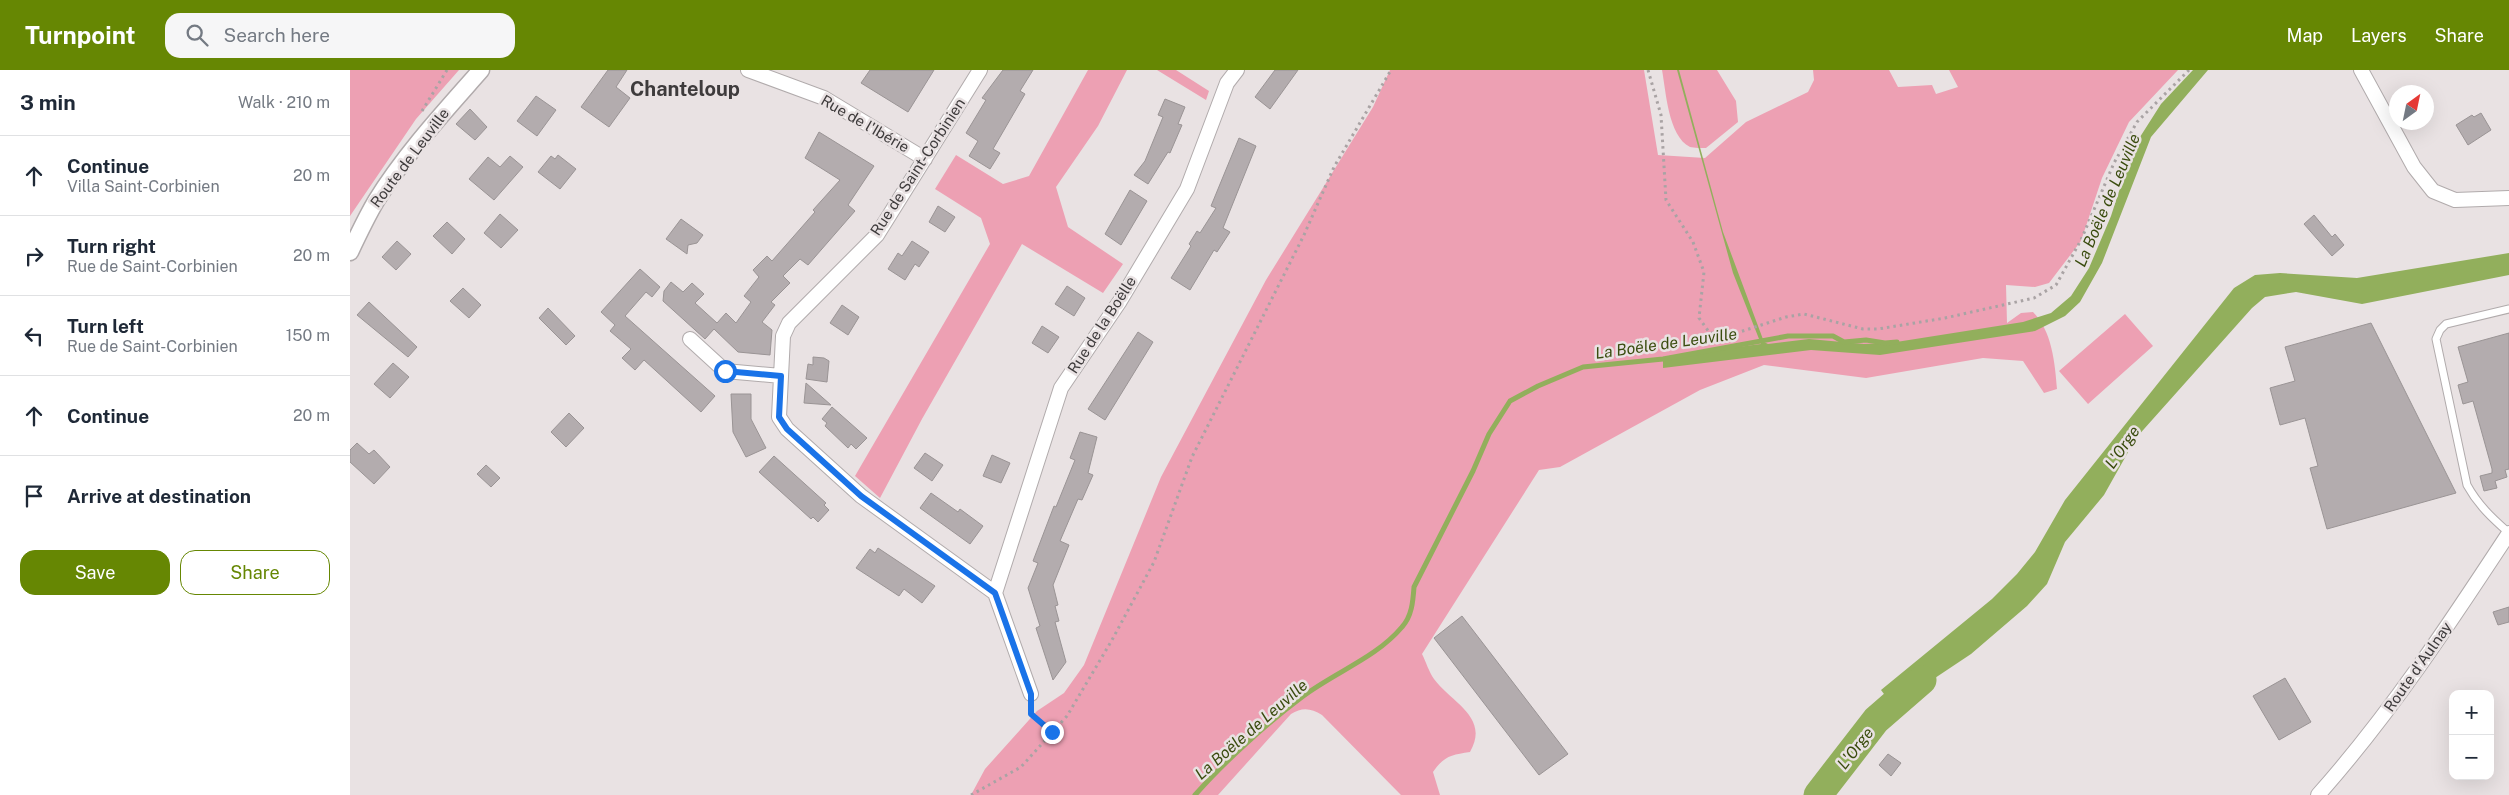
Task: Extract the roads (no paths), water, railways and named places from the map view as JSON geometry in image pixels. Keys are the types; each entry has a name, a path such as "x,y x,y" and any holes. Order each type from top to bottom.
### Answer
{"street":[{"name":"Route de Leuville","path":"350,252 368,215 386,185 424,136 481,70"},
{"name":"Rue de l'Ibérie","path":"748,70 824,98 924,159"},
{"name":"Rue de Saint-Corbinien","path":"980,70 877,235 789,324 783,336 779,417 787,429 861,496 995,593"},
{"name":"Rue de la Boëlle","path":"995,593 1061,388 1120,300 1187,188 1227,83 1236,70"},
{"path":"2361,70 2409,160 2433,191 2456,200 2509,198"},
{"path":"690,339 725,371 781,376"},
{"name":"Route d'Aulnay","path":"2318,795 2380,719 2463,603 2509,533"},
{"path":"995,593 1031,694"}],"lane":[{"path":"2509,309 2446,324 2440,330 2436,339 2467,485 2474,498 2489,516 2509,533"}],"water":[{"path":"1677,70 1679,70 1723,232 1764,342 1768,344 1809,339 1864,344 1890,343 2023,322 2051,313 2071,296 2089,268 2111,216 2133,148 2161,104 2193,70 2208,70 2151,137 2102,263 2080,302 2065,316 2035,331 1880,355 1811,350 1663,368 1663,359 1669,356 1761,344 1733,273"},
{"path":"2509,253 2509,275 2362,304 2296,292 2265,297 2252,308 2136,438 2104,495 2065,542 2047,584 2027,606 1971,654 1893,706 1881,690 1992,599 2017,574 2035,552 2065,500 2234,288 2255,275 2280,273 2357,278"}],"waterway":[{"name":"La Boële de Leuville","path":"1195,795 1246,743 1302,697 1380,648 1402,627 1410,613 1414,587 1473,471 1489,434 1510,401 1538,386 1583,367 1663,359 1788,336 1833,336 1844,342 1866,340 1885,343 1897,342"},
{"name":"L'Orge","path":"1818,795 1876,720 1922,680"}],"district":[{"name":"Chanteloup","path":"685,89"}]}
